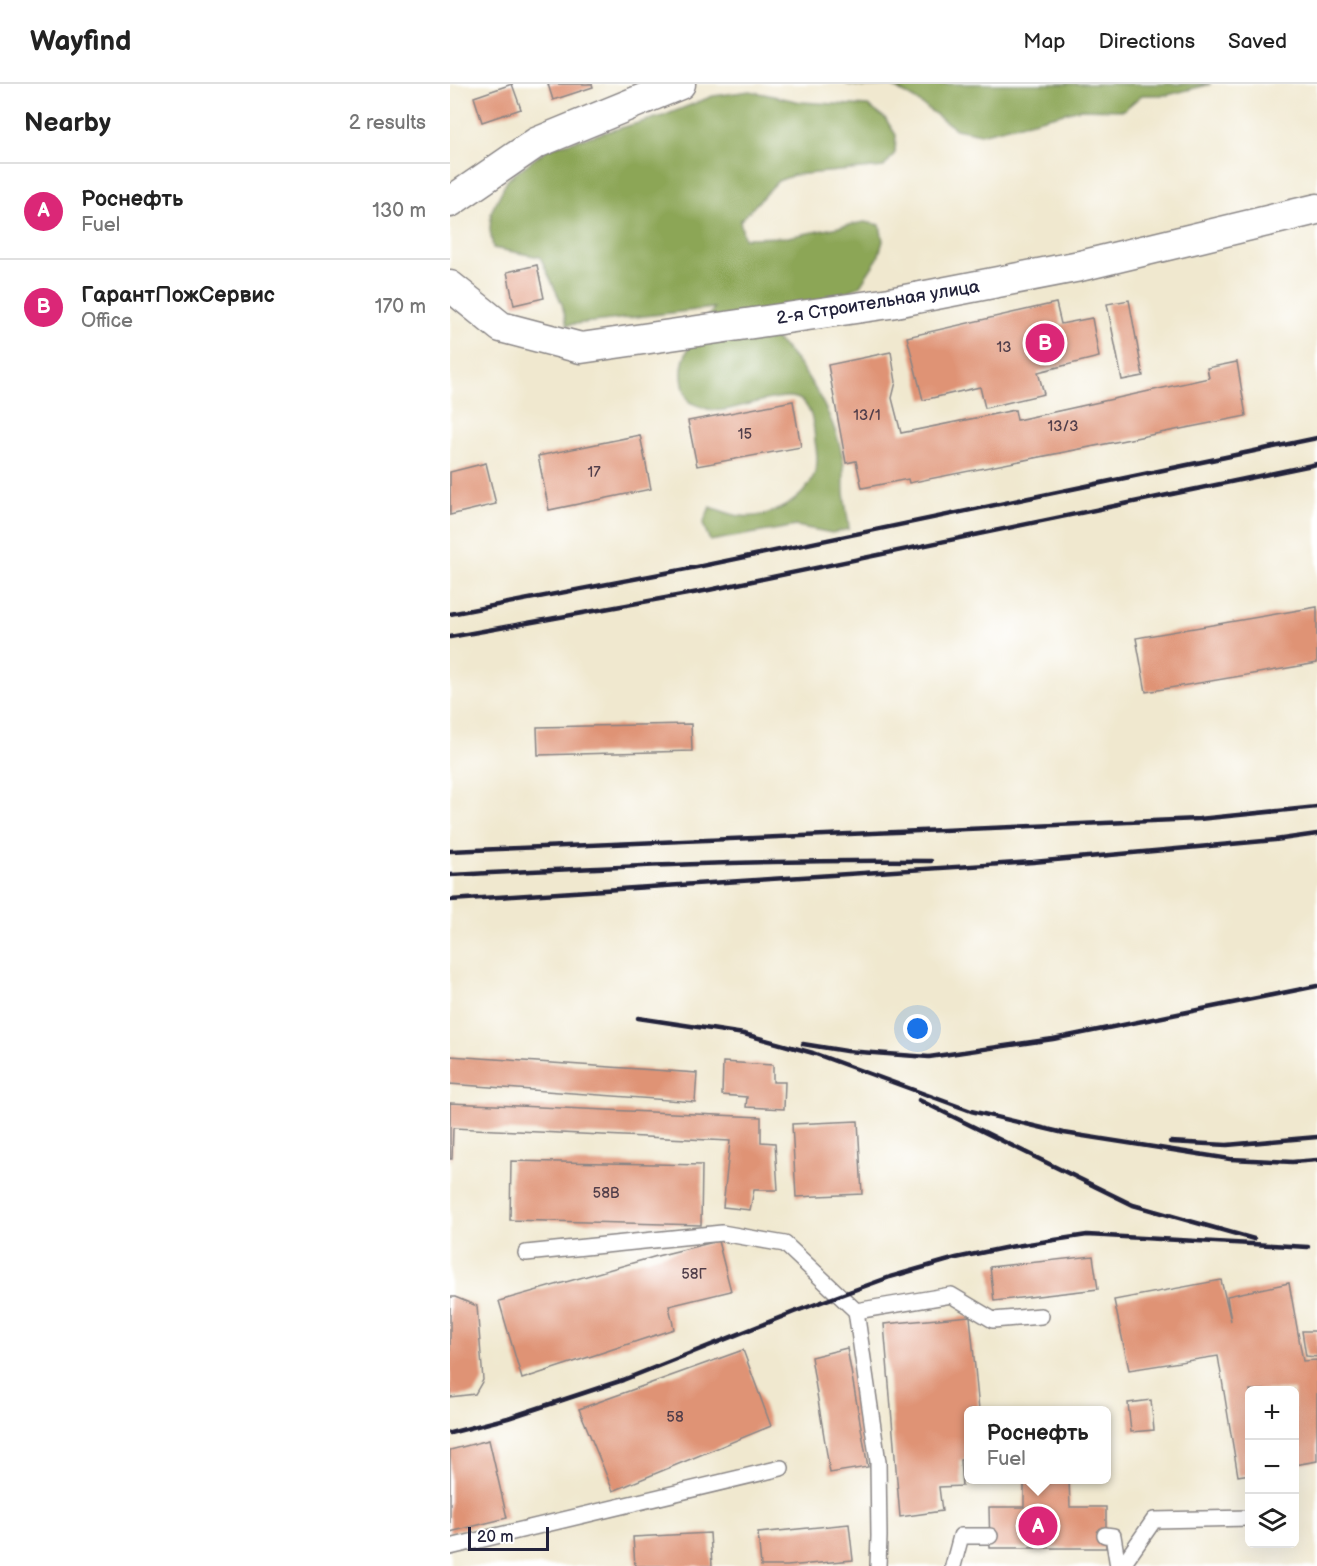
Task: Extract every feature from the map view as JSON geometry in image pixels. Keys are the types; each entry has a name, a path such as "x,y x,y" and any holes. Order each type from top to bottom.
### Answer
{"street":[{"path":"450,202 536,143 680,84"},
{"name":"2-я Строительная улица","path":"450,286 501,327 581,348 901,300 1080,266 1317,209"}],"lane":[{"path":"526,1253 722,1233 785,1244 856,1311 878,1462 878,1566"},
{"path":"856,1311 951,1295 993,1320 1041,1316"},
{"path":"450,1547 781,1468"},
{"path":"1120,1566 1154,1520 1245,1518"},
{"path":"1105,1535 1113,1536 1120,1566"},
{"path":"953,1566 961,1536 990,1536"}],"green space":[{"path":"846,84 1211,84 1168,95 1142,95 1124,110 1080,109 981,134 956,129 892,86 864,87"},
{"path":"750,91 801,102 868,106 885,118 896,135 895,153 884,167 794,175 778,181 740,221 744,238 788,237 864,222 880,225 883,241 878,258 859,287 776,320 762,329 790,353 824,405 839,442 843,460 849,529 832,533 796,526 710,541 703,524 710,507 737,515 762,515 793,501 808,486 815,472 817,459 809,410 797,398 788,397 719,410 706,409 689,402 682,374 683,363 692,341 714,308 567,325 562,304 540,257 493,248 490,230 491,212 508,179 549,148 663,116 713,96"}],"building":[{"path":"512,84 521,109 482,122 474,97"},
{"path":"548,84 592,84 593,87 553,100"},
{"path":"537,265 544,298 514,305 507,272"},
{"path":"1129,300 1143,376 1122,380 1107,304"},
{"path":"1056,303 1061,324 1092,318 1099,357 1038,372 1044,394 985,408 980,387 923,400 907,337"},
{"path":"891,352 896,382 892,398 901,433 1015,410 1017,420 1209,378 1207,368 1237,362 1246,416 909,483 908,479 862,488 856,461 846,463 828,365"},
{"path":"793,401 801,447 697,466 688,421"},
{"path":"640,435 651,489 549,510 538,456"},
{"path":"486,463 496,504 450,515 450,472"},
{"path":"1317,607 1317,663 1146,692 1136,638"},
{"path":"691,724 692,751 538,755 537,727"},
{"path":"450,1056 697,1073 695,1102 450,1084"},
{"path":"723,1062 773,1065 773,1082 785,1082 784,1109 746,1107 747,1097 722,1095"},
{"path":"450,1103 761,1117 761,1142 775,1143 778,1190 754,1190 750,1210 723,1207 730,1141 453,1128 452,1159 450,1159"},
{"path":"858,1121 862,1194 796,1197 792,1124"},
{"path":"511,1161 702,1165 701,1225 510,1220"},
{"path":"718,1241 731,1291 669,1306 674,1329 522,1379 499,1301"},
{"path":"1093,1256 1098,1289 994,1301 990,1267"},
{"path":"1221,1280 1231,1321 1227,1296 1289,1283 1303,1361 1317,1360 1317,1461 1299,1464 1299,1386 1245,1386 1245,1475 1238,1476 1218,1356 1129,1370 1114,1300"},
{"path":"450,1297 477,1306 483,1380 475,1394 450,1397"},
{"path":"970,1316 979,1406 964,1406 964,1460 960,1460 962,1486 939,1487 942,1511 900,1517 884,1324"},
{"path":"1302,1331 1317,1331 1317,1357 1306,1356"},
{"path":"847,1348 868,1467 830,1473 811,1357"},
{"path":"743,1350 771,1426 613,1491 579,1409"},
{"path":"1151,1400 1154,1430 1131,1432 1128,1403"},
{"path":"489,1440 507,1518 450,1532 450,1450"},
{"path":"1024,1484 1069,1484 1070,1507 1106,1507 1106,1548 990,1548 989,1507 1024,1507"},
{"path":"849,1524 853,1560 761,1566 758,1533"},
{"path":"710,1533 712,1566 635,1566 633,1537"}],"railway":[{"path":"450,614 697,567 1317,438"},
{"path":"450,637 704,591 1317,464"},
{"path":"450,851 1199,819 1317,807"},
{"path":"450,900 1033,862 1275,840 1317,834"},
{"path":"450,875 750,862 931,861"},
{"path":"803,1044 846,1051 929,1057 1053,1039 1317,986"},
{"path":"638,1018 744,1034 813,1053 971,1111 1064,1133 1230,1159 1292,1162 1317,1160"},
{"path":"919,1100 1133,1205 1254,1239"},
{"path":"1170,1142 1227,1145 1317,1137"},
{"path":"450,1433 508,1418 623,1380 794,1312 890,1277 956,1258 1087,1235 1308,1247"}],"place":[{"name":"ГарантПожСервис","path":"1045,343"},
{"name":"Роснефть","path":"1038,1526"}]}
